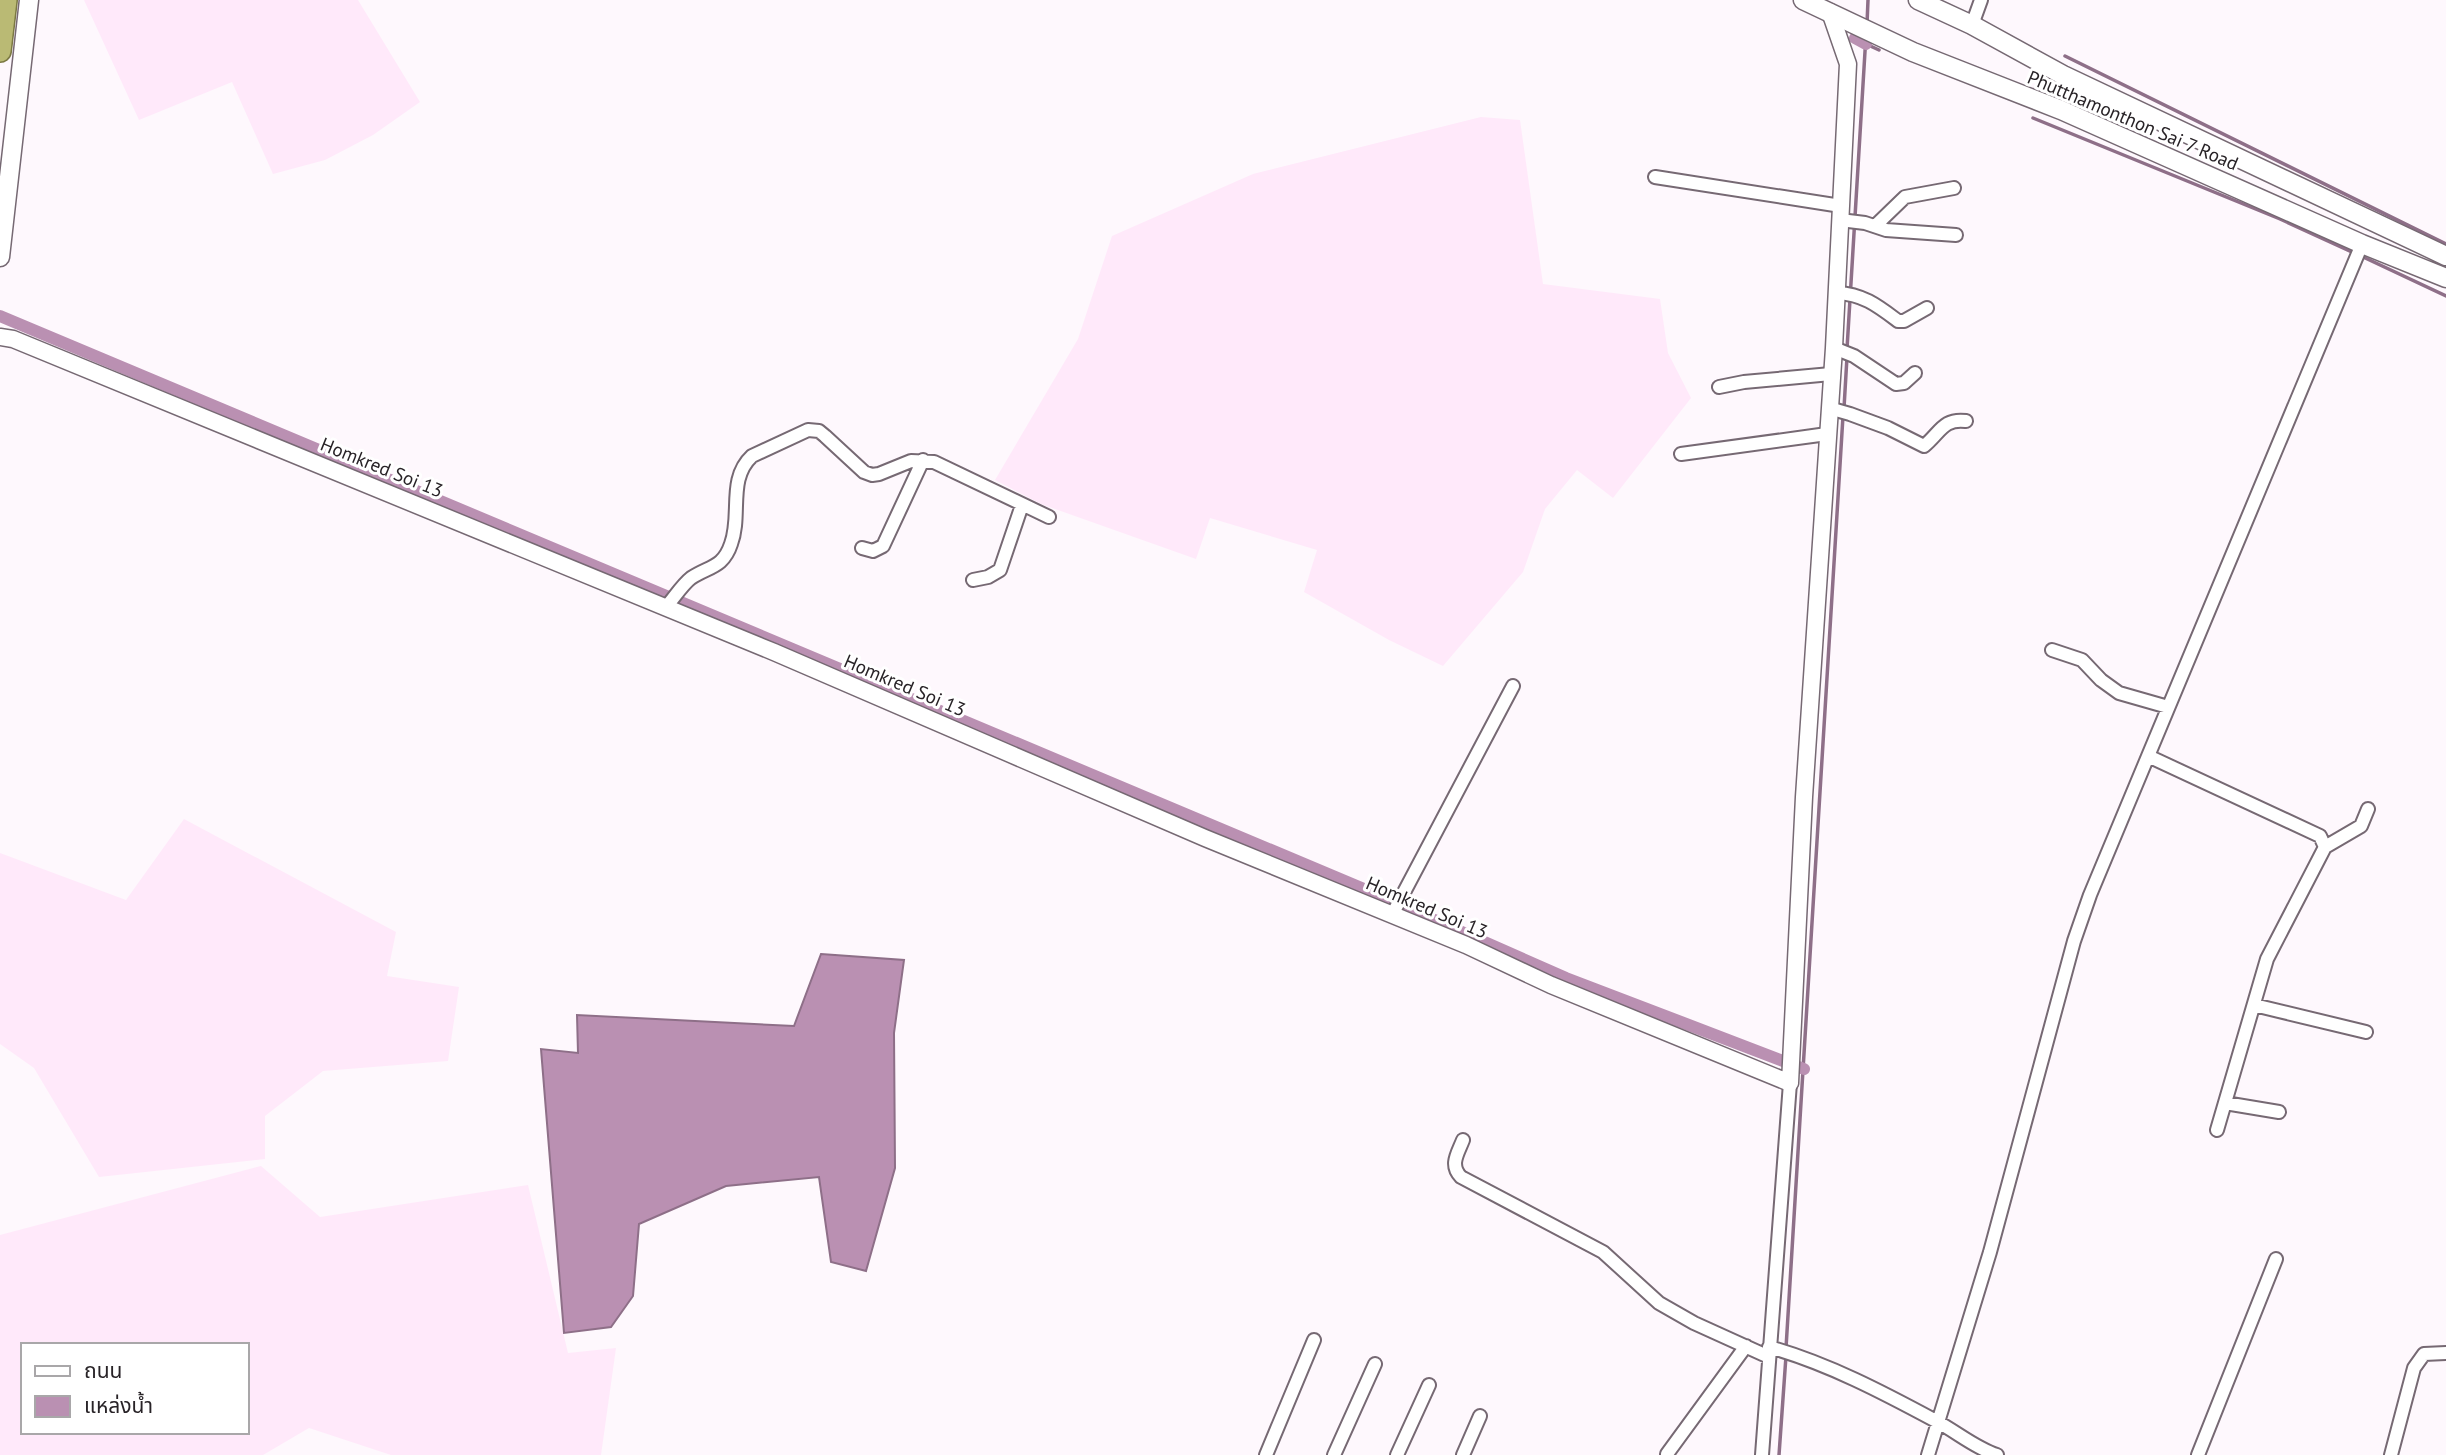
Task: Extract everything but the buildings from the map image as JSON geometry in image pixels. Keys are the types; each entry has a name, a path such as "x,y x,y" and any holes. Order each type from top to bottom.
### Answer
{"highway":[{"path":"0,51 6,0"}],"main road":[{"path":"0,257 29,0"},
{"name":"Phutthamonthon Sai 7 Road","path":"1803,0 1832,21 1852,23 1881,38 2061,110 2359,251 2446,278"},
{"name":"Phutthamonthon Sai 7 Road","path":"1919,0 1972,25 2063,75 2446,256"}],"street":[{"path":"1972,25 1981,0"},
{"path":"1762,1455 1773,1351 1791,1070 1802,825 1827,433 1833,409 1832,374 1844,352 1840,293 1848,64 1832,21"},
{"path":"1655,177 1843,216 1886,230 1956,235"},
{"path":"1870,224 1905,197 1954,188"},
{"path":"1928,1455 1990,1252 2074,941 2090,895 2359,251"},
{"path":"1840,293 1871,300 1898,321 1927,308"},
{"name":"Homkred Soi 13","path":"0,337 13,339 671,601 1205,838 1396,907 1466,945 1551,985 1791,1070"},
{"path":"1844,352 1896,384 1905,383 1914,373"},
{"path":"1719,387 1744,382 1832,374"},
{"path":"1833,409 1888,428 1924,446 1948,422 1954,419 1966,421"},
{"path":"671,601 690,579 720,564 732,543 741,468 752,456 813,429 825,436 864,472 872,475 903,463 923,460 956,471 1049,517"},
{"path":"1681,454 1827,433"},
{"path":"862,548 873,551 883,546 923,460"},
{"path":"973,580 988,577 1000,570 1022,505"},
{"path":"2052,650 2082,660 2101,680 2119,692 2168,707"},
{"path":"1396,907 1513,686"},
{"path":"2148,756 2320,836 2325,847"},
{"path":"2217,1130 2267,959 2325,847 2361,826 2368,809"},
{"path":"2254,1005 2365,1032"},
{"path":"2225,1103 2279,1112"},
{"path":"1463,1140 1454,1163 1455,1171 1461,1177 1604,1252 1659,1303 1694,1323 1746,1346 1799,1356 1938,1422 1997,1455"},
{"path":"2198,1455 2276,1259"},
{"path":"1266,1455 1314,1340"},
{"path":"1667,1454 1746,1346"},
{"path":"2391,1455 2414,1368 2424,1354 2446,1353"},
{"path":"1334,1455 1375,1364"},
{"path":"1397,1455 1429,1385"},
{"path":"1463,1455 1480,1416"}],"shaded area":[{"path":"84,0 358,0 420,102 373,135 325,160 273,174 232,82 139,120"},
{"path":"1481,117 1520,120 1543,284 1660,299 1668,353 1691,398 1613,498 1577,470 1545,509 1523,572 1443,666 1389,640 1304,592 1317,550 1210,518 1196,559 1041,504 995,480 1078,339 1112,236 1253,174"},
{"path":"184,819 396,932 387,976 459,987 448,1061 323,1071 265,1116 265,1159 99,1177 34,1068 0,1044 0,853 126,900"},
{"path":"261,1166 320,1217 528,1185 568,1353 616,1348 601,1455 391,1455 309,1428 263,1455 0,1455 0,1235"}],"water":[{"path":"821,954 904,960 894,1033 895,1168 866,1271 831,1262 819,1177 726,1186 639,1224 633,1296 611,1327 564,1333 541,1049 578,1053 577,1015 794,1026"}],"waterway":[{"path":"1867,24 1868,0"},
{"path":"1847,349 1866,35"},
{"path":"1855,38 1866,44"},
{"path":"1866,44 1879,50"},
{"path":"2065,56 2446,244"},
{"path":"2033,118 2280,219 2354,253"},
{"path":"2361,256 2446,296"},
{"path":"0,316 1371,892 1566,978 1804,1069"},
{"path":"1844,408 1847,357"},
{"path":"1786,1348 1843,416"},
{"path":"1779,1455 1786,1356"}]}
